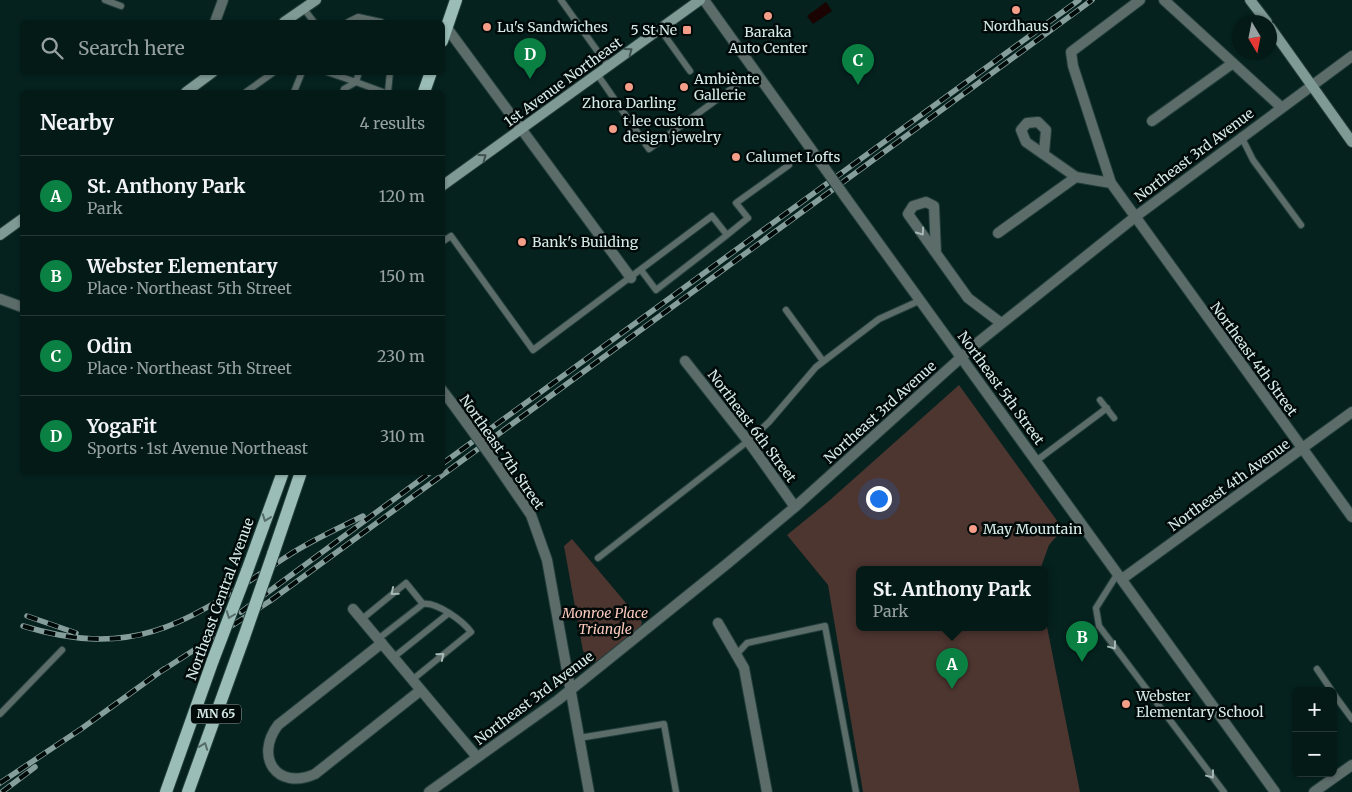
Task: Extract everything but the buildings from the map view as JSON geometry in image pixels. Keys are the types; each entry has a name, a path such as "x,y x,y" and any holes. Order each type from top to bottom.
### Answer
{"main road":[{"path":"287,20 316,0"},
{"path":"445,34 456,0"},
{"name":"1st Avenue Northeast","path":"445,184 700,0"},
{"path":"1250,0 1261,15"},
{"path":"1277,37 1352,142"},
{"path":"189,90 209,75"},
{"path":"425,90 430,75"},
{"path":"0,235 20,220"},
{"name":"Northeast Central Avenue","path":"166,792 282,475"},
{"name":"MN 65","path":"188,792 301,475"}],"street":[{"path":"217,20 223,0"},
{"name":"Northeast 5th Street","path":"704,0 1275,792"},
{"name":"Northeast 4th Street","path":"1140,0 1071,52 1073,66 1112,183 1302,450 1352,517"},
{"path":"1164,0 1280,107"},
{"path":"447,28 631,278"},
{"name":"Northeast 3rd Avenue","path":"429,792 570,690 795,507 1001,323 1241,136 1352,56"},
{"path":"1152,121 1233,63"},
{"path":"1044,153 1076,177 1112,183"},
{"path":"998,232 1076,177"},
{"path":"936,253 934,206 926,202 913,206 908,214 968,298 1001,323"},
{"path":"0,299 20,306"},
{"name":"Northeast 6th Street","path":"686,361 748,441 795,507"},
{"name":"Northeast 7th Street","path":"445,394 531,515 546,560 589,792"},
{"name":"Northeast 4th Avenue","path":"1120,576 1302,450 1352,412"},
{"path":"353,609 477,757"},
{"path":"718,623 744,668 767,792"},
{"path":"380,641 278,725 270,736 267,749 270,762 276,772 288,779 305,778 315,774 421,690"},
{"path":"1314,792 1352,765"}],"lane":[{"path":"105,0 121,6"},
{"path":"561,0 608,66"},
{"path":"304,9 312,20"},
{"path":"352,20 358,17 371,20"},
{"path":"660,29 690,71"},
{"path":"597,74 649,149 756,71"},
{"path":"249,90 270,75"},
{"path":"295,90 301,75"},
{"path":"336,75 378,90"},
{"path":"344,90 356,82 358,75"},
{"path":"388,90 390,75"},
{"path":"1241,136 1253,160 1301,225"},
{"path":"641,270 656,290 748,218 736,203 789,165"},
{"path":"445,240 451,236 533,350 712,216 727,235"},
{"path":"598,558 748,441 769,422 816,367 879,319 921,300"},
{"path":"786,310 823,362"},
{"path":"1100,400 1114,418"},
{"path":"1036,461 1107,408"},
{"path":"1120,576 1096,608 1098,626 1224,792"},
{"path":"362,619 406,583 423,604"},
{"path":"380,641 423,604 428,603 448,613 471,632 412,680"},
{"path":"394,657 448,613"},
{"path":"736,655 747,643 826,626 856,792"},
{"path":"0,714 62,650"},
{"path":"1317,669 1330,687"},
{"path":"1337,698 1352,719"},
{"path":"579,738 664,724 676,792"}],"green space":[{"path":"959,385 1063,529 1049,545 1041,566 856,566 856,631 1048,631 1080,792 863,792 828,585 787,535 830,500"},
{"name":"Monroe Place Triangle","path":"572,539 642,622 640,629 596,662 583,651 564,546"}],"shaded area":[{"path":"826,2 832,11 813,24 807,16"}],"railway":[{"path":"445,462 1079,0"},
{"path":"445,473 1092,0"},
{"path":"241,612 427,475"},
{"path":"160,672 270,601 442,475"},
{"path":"23,626 64,636 101,639 133,636 163,628 193,615 222,599 304,546 363,516"},
{"path":"27,616 76,633"},
{"path":"0,783 81,729 164,669"},
{"path":"2,792 35,767"}],"place":[{"name":"Nordhaus","path":"1016,10"},
{"name":"Baraka Auto Center","path":"768,16"},
{"name":"Lu's Sandwiches","path":"487,27"},
{"name":"5 St Ne","path":"687,30"},
{"name":"YogaFit","path":"530,79"},
{"name":"Odin","path":"858,85"},
{"name":"Zhora Darling","path":"629,87"},
{"name":"Ambiènte Gallerie","path":"684,87"},
{"name":"t lee custom design jewelry","path":"613,129"},
{"name":"Calumet Lofts","path":"736,157"},
{"name":"Bank's Building","path":"522,242"},
{"name":"May Mountain","path":"973,529"},
{"name":"Webster Elementary","path":"1082,662"},
{"name":"St. Anthony Park","path":"952,689"},
{"name":"Webster Elementary School","path":"1126,704"}]}
